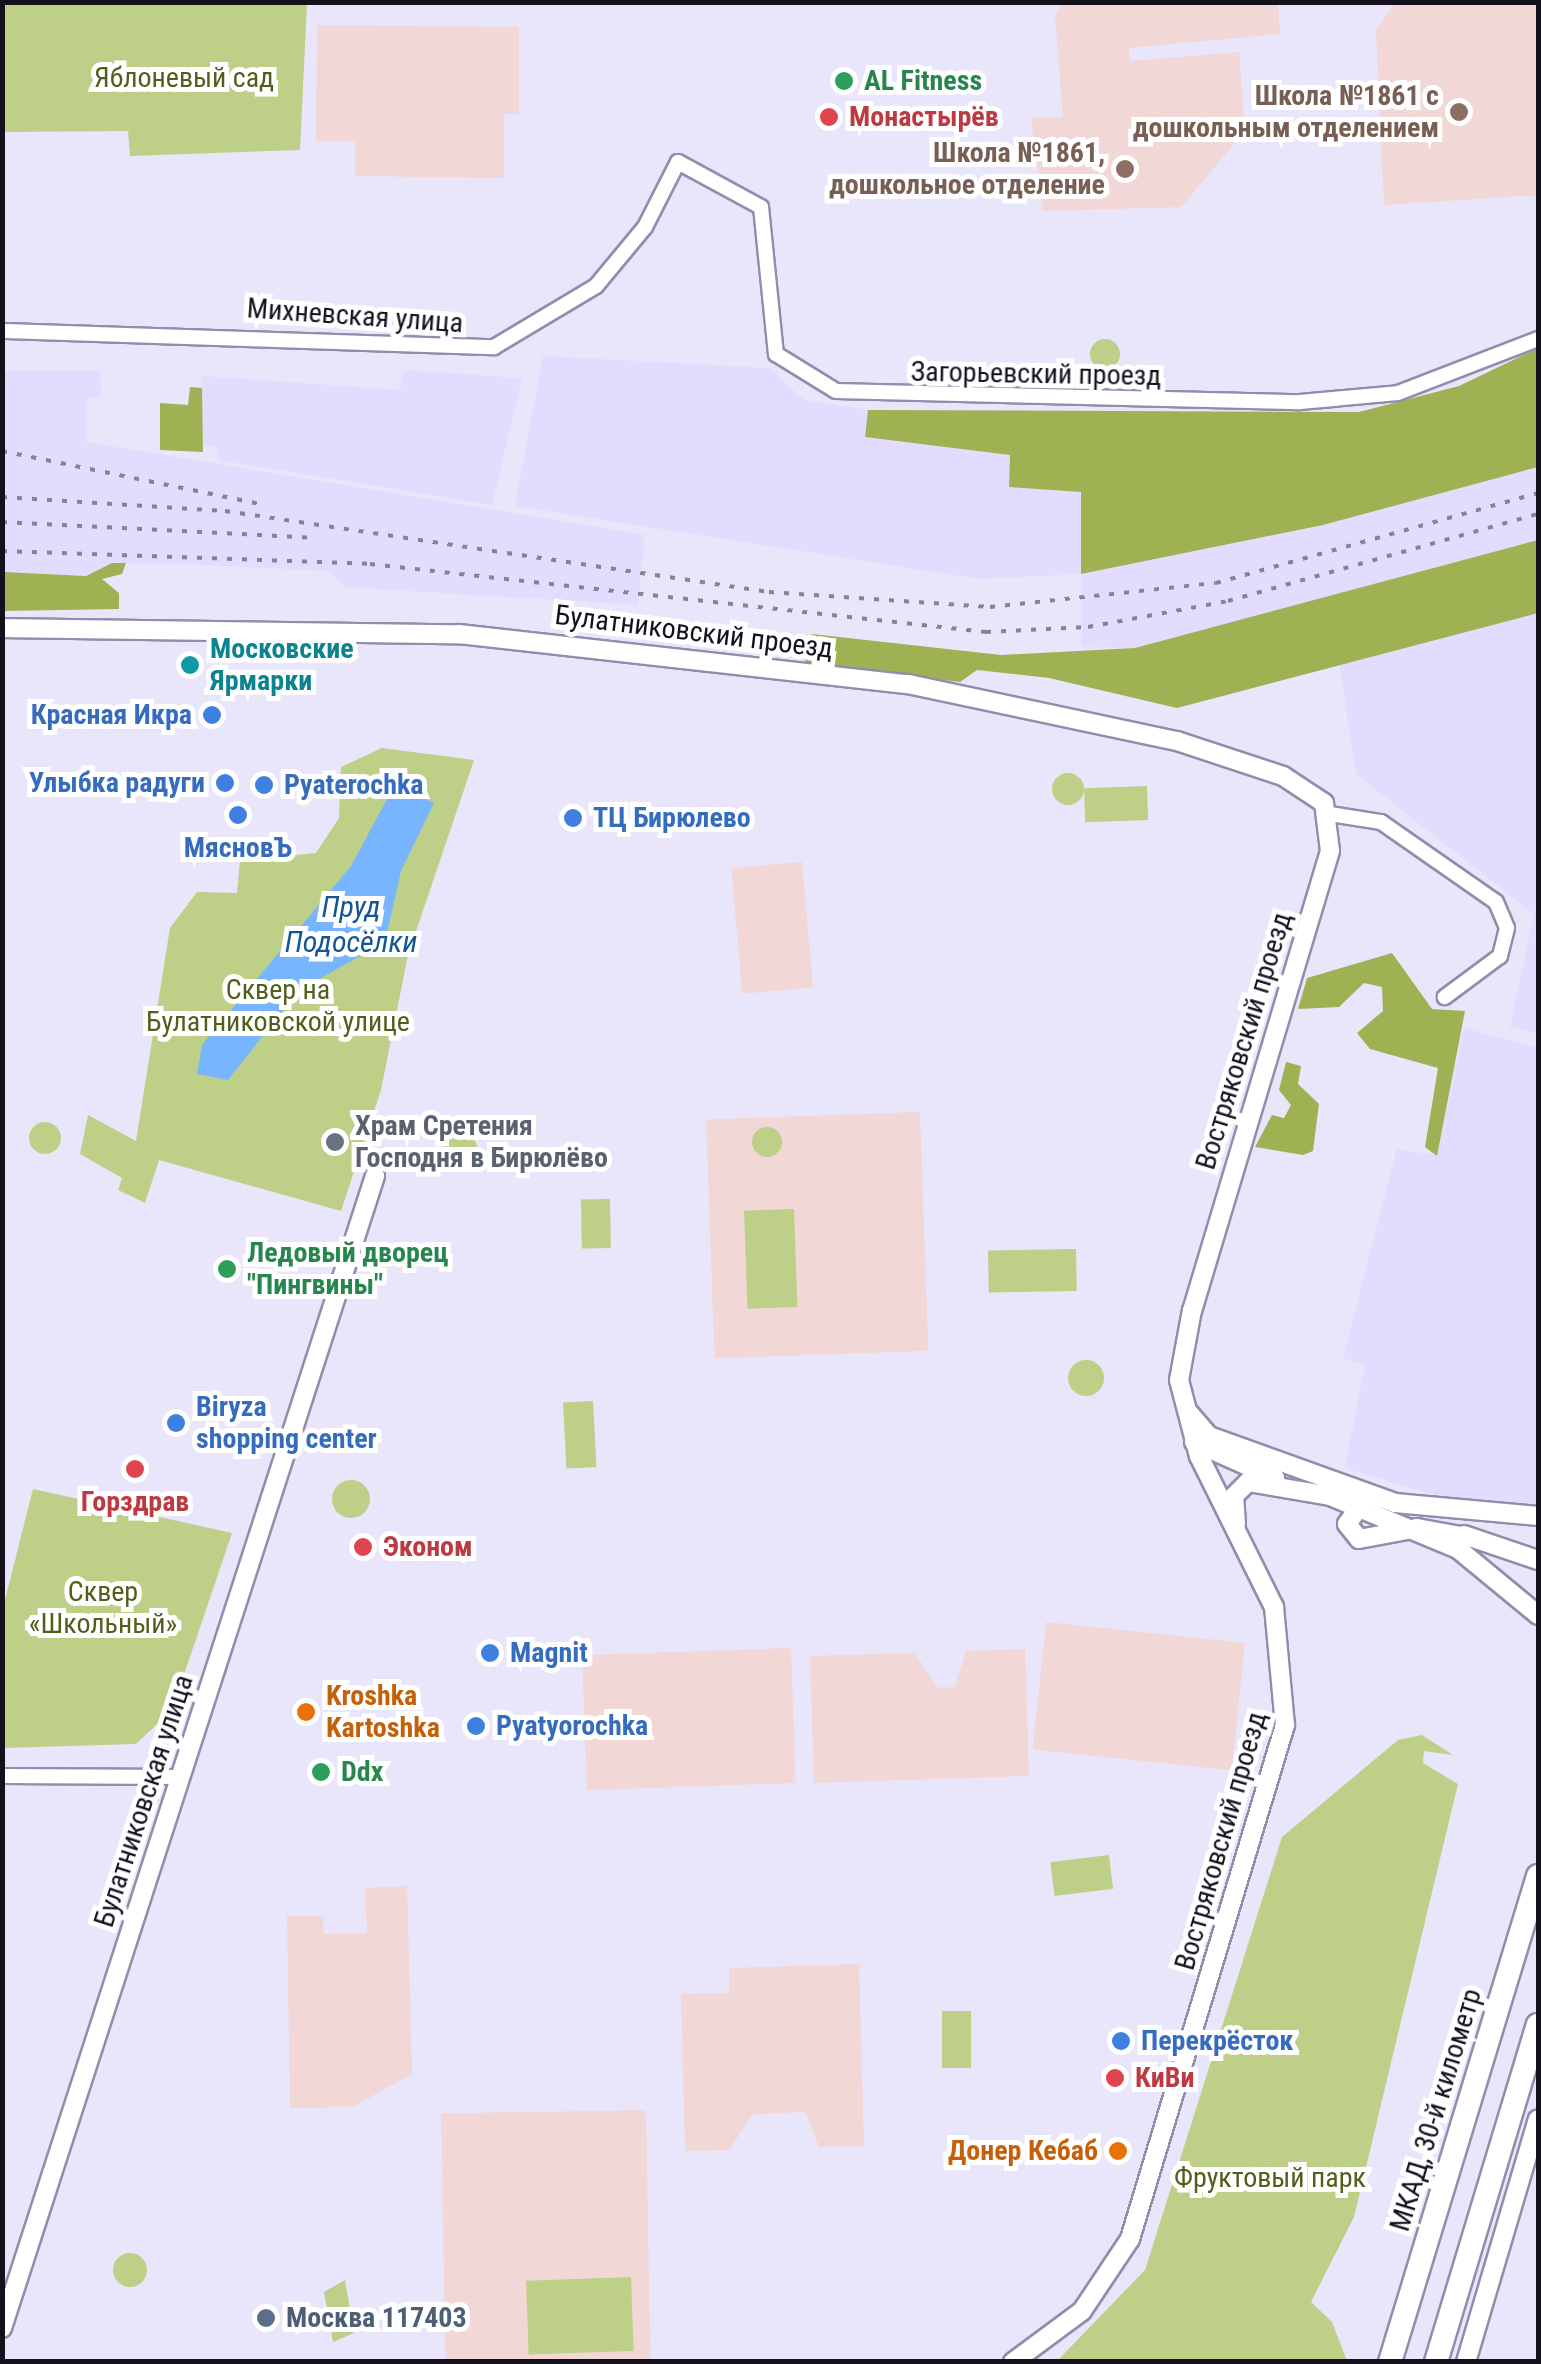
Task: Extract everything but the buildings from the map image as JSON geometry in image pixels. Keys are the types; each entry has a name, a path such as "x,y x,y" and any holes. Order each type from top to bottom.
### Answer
{"highway":[{"name":"МКАД, 30-й километр","path":"1390,2362 1538,1876"},
{"path":"1436,2362 1538,2025"}],"street":[{"name":"Михневская улица","path":"2,331 494,347 531,333 596,286 645,227 678,162"},
{"name":"Загорьевский проезд","path":"678,162 760,208 776,354 836,391 1300,402 1398,393 1538,338"},
{"name":"Булатниковский проезд","path":"2,628 458,634 889,681 1177,741 1282,776 1338,813 1402,832 1496,902 1507,928 1500,956 1445,997"},
{"name":"Востряковский проезд","path":"1013,2362 1082,2311 1130,2239 1285,1726 1286,1666 1274,1607 1237,1534 1182,1405 1184,1338 1338,813"},
{"name":"Булатниковская улица","path":"2,2328 375,1176"},
{"path":"1182,1405 1209,1436 1365,1501 1481,1563 1538,1614"},
{"path":"1201,1450 1243,1449"},
{"path":"1201,1450 1289,1485 1365,1501 1538,1516"},
{"path":"1237,1534 1242,1484 1289,1485"},
{"path":"1365,1501 1347,1524 1359,1539 1417,1528 1472,1538"},
{"path":"1395,1503 1472,1538 1538,1560"},
{"path":"2,1776 181,1777"},
{"path":"1466,2362 1538,2119"}],"shaded area":[{"name":"Школа №1861, дошкольное отделение","path":"1062,3 1278,3 1280,34 1129,48 1130,61 1239,52 1245,131 1181,207 1043,211 1031,118 1063,117 1055,15"},
{"name":"Школа №1861 с дошкольным отделением","path":"1395,3 1538,3 1538,195 1384,205 1376,30"},
{"path":"317,25 519,27 519,114 504,114 504,178 355,176 355,141 316,141"},
{"path":"543,356 770,368 804,400 868,410 866,437 1011,455 1010,487 1082,492 1082,574 1323,525 1538,467 1538,540 1135,648 1082,647 1081,574 979,579 515,506"},
{"path":"404,370 522,378 492,505 217,460 217,448 197,443 202,376 400,390"},
{"path":"2,371 100,371 101,396 87,398 86,442 645,535 638,605 344,587 331,571 112,563 86,576 3,572"},
{"path":"1538,613 1538,1033 1510,1027 1534,914 1356,774 1339,660"},
{"path":"802,862 813,988 742,994 731,868"},
{"path":"1464,1028 1538,1048 1538,1505 1517,1509 1469,1505 1345,1468 1365,1365 1343,1358 1397,1149 1437,1156"},
{"path":"920,1112 928,1351 714,1358 706,1119"},
{"path":"1046,1622 1245,1643 1232,1770 1033,1749"},
{"path":"791,1648 796,1783 587,1790 582,1655"},
{"path":"1025,1649 1029,1776 814,1783 810,1656 915,1653 938,1688 955,1687 966,1651"},
{"path":"407,1886 412,2074 352,2107 290,2108 287,1916 323,1916 324,1934 367,1933 365,1888"},
{"path":"859,1964 864,2146 819,2147 805,2112 753,2114 729,2150 685,2151 681,1994 729,1993 729,1968"},
{"path":"646,2110 650,2361 445,2362 441,2114"}],"green space":[{"name":"Яблоневый сад","path":"2,3 307,3 300,150 130,156 128,131 3,132"},
{"path":"1105,339 1116,343 1120,354 1116,365 1105,369 1094,365 1090,354 1094,343"},
{"path":"1538,348 1538,467 1323,525 1081,574 1081,492 1009,487 1010,455 865,437 868,410 1359,412 1459,386"},
{"path":"190,387 202,388 203,452 160,450 160,403 188,405"},
{"path":"1538,540 1538,613 1177,708 1049,678 977,670 960,682 805,663 812,634 1001,655 1135,648"},
{"path":"112,563 126,563 122,574 102,579 119,593 119,609 3,611 3,572 86,576"},
{"name":"Сквер на Булатниковской улице","path":"382,748 474,760 408,955 381,1090 341,1211 159,1160 145,1203 118,1190 122,1178 80,1154 88,1115 136,1141 170,928 197,892 237,893 240,861 316,853 339,818 341,767"},
{"path":"1068,773 1079,778 1084,789 1079,800 1068,805 1057,800 1052,789 1057,778"},
{"path":"1147,786 1148,820 1085,822 1084,788"},
{"path":"1392,953 1432,1009 1465,1011 1437,1156 1425,1147 1438,1068 1370,1049 1357,1033 1383,1011 1382,987 1364,983 1339,1007 1298,1009 1307,978"},
{"path":"1286,1062 1301,1066 1298,1084 1319,1104 1313,1151 1303,1155 1255,1147 1272,1115 1284,1118 1291,1105 1279,1090"},
{"path":"45,1122 57,1126 61,1138 57,1150 45,1154 33,1150 29,1138 33,1126"},
{"path":"767,1127 778,1131 782,1142 778,1153 767,1157 756,1153 752,1142 756,1131"},
{"path":"461,1134 473,1139 478,1151 473,1163 461,1168 449,1163 444,1151 449,1139"},
{"path":"610,1199 611,1248 582,1248 581,1200"},
{"path":"794,1209 797,1307 747,1309 744,1211"},
{"path":"1076,1249 1077,1291 989,1293 988,1251"},
{"path":"1086,1360 1099,1365 1104,1378 1099,1391 1086,1396 1073,1391 1068,1378 1073,1365"},
{"path":"593,1401 596,1467 566,1468 563,1403"},
{"path":"351,1480 364,1486 370,1499 364,1512 351,1518 338,1512 332,1499 338,1486"},
{"name":"Сквер «Школьный»","path":"33,1489 232,1533 172,1710 136,1744 3,1748 3,1608"},
{"name":"Фруктовый парк","path":"1422,1735 1453,1755 1424,1751 1423,1763 1458,1784 1354,2217 1311,2302 1332,2322 1347,2361 1057,2361 1145,2270 1282,1837 1398,1740"},
{"path":"1109,1855 1113,1889 1055,1896 1050,1862"},
{"path":"942,2011 971,2011 971,2068 942,2068"},
{"path":"130,2253 142,2258 147,2270 142,2282 130,2287 118,2282 113,2270 118,2258"},
{"path":"631,2277 634,2351 529,2355 526,2281"},
{"path":"345,2280 354,2333 333,2342 324,2292"}],"water":[{"name":"Пруд Подосёлки","path":"395,784 434,803 401,871 385,942 298,991 228,1080 197,1074 202,1045 351,866"}],"railway":[{"path":"2,451 260,504"},
{"path":"2,497 225,511 769,592 990,607 1216,583 1538,493"},
{"path":"2,551 370,564 986,632 1088,627 1228,601 1538,514"},
{"path":"2,522 313,538"}],"place":[{"name":"AL Fitness","path":"844,81"},
{"name":"Школа №1861 с дошкольным отделением","path":"1459,112"},
{"name":"Монастырёв","path":"829,117"},
{"name":"Школа №1861, дошкольное отделение","path":"1125,169"},
{"name":"Московские Ярмарки","path":"190,665"},
{"name":"Красная Икра","path":"212,715"},
{"name":"Улыбка радуги","path":"225,783"},
{"name":"Pyaterochka","path":"264,785"},
{"name":"МясновЪ","path":"238,815"},
{"name":"ТЦ Бирюлево","path":"573,818"},
{"name":"Храм Сретения Господня в Бирюлёво","path":"335,1142"},
{"name":"Ледовый дворец \"Пингвины\"","path":"227,1269"},
{"name":"Biryza shopping center","path":"176,1423"},
{"name":"Горздрав","path":"135,1469"},
{"name":"Эконом","path":"363,1547"},
{"name":"Magnit","path":"490,1653"},
{"name":"Kroshka Kartoshka","path":"306,1712"},
{"name":"Pyatyorochka","path":"476,1726"},
{"name":"Ddx","path":"321,1772"},
{"name":"Перекрёсток","path":"1121,2041"},
{"name":"КиВи","path":"1115,2078"},
{"name":"Донер Кебаб","path":"1118,2151"},
{"name":"Москва 117403","path":"266,2318"}]}
